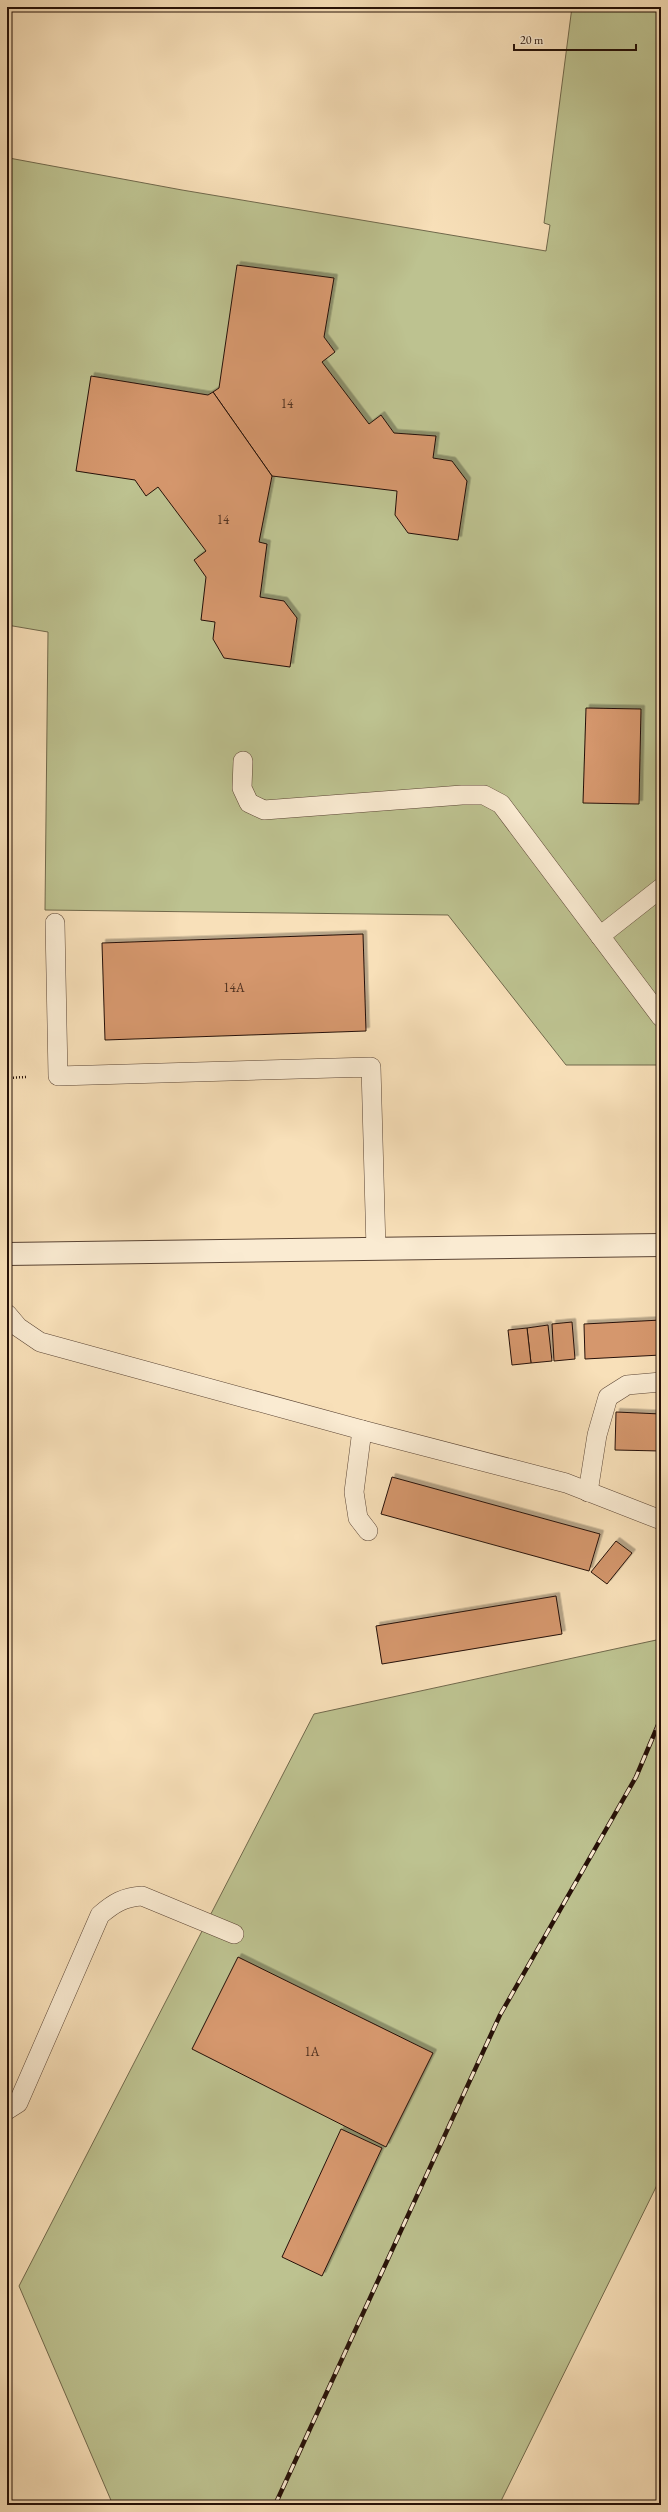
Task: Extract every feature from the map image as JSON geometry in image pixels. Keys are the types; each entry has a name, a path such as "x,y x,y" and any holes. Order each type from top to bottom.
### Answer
{"street":[{"path":"7,1254 661,1245"}],"lane":[{"path":"243,761 242,788 249,803 264,810 462,795 484,795 501,804 661,1017"},
{"path":"600,936 661,888"},
{"path":"55,923 58,1076 371,1067 376,1249"},
{"path":"7,1314 18,1327 40,1342 362,1430 566,1483 661,1520"},
{"path":"588,1492 597,1435 608,1398 627,1385 661,1382"},
{"path":"362,1430 354,1492 358,1518 368,1531"},
{"path":"7,2110 18,2103 100,1915 113,1903 127,1896 142,1896 234,1934"}],"green space":[{"path":"572,7 661,7 661,1065 566,1065 448,915 45,910 48,632 7,625 9,158 182,190 546,251 550,225 544,223"},
{"path":"661,1639 661,2177 499,2505 113,2505 19,2286 314,1714"}],"building":[{"path":"237,265 334,278 324,337 335,352 322,362 369,424 381,415 394,433 436,436 433,458 452,461 467,481 458,540 408,533 395,515 397,491 272,476 213,392 219,388"},
{"path":"91,376 208,395 213,392 272,476 259,542 267,544 260,597 284,601 297,618 290,667 224,658 213,639 215,622 201,620 206,577 194,560 206,551 158,487 146,496 135,480 76,471"},
{"path":"586,708 641,709 639,804 583,803"},
{"path":"363,934 366,1031 105,1040 102,943"},
{"path":"661,1320 661,1355 585,1359 584,1324"},
{"path":"572,1322 575,1359 554,1361 552,1324"},
{"path":"548,1325 552,1361 531,1363 527,1328"},
{"path":"527,1328 531,1363 512,1365 508,1330"},
{"path":"616,1412 661,1414 661,1451 615,1450"},
{"path":"392,1477 600,1534 589,1571 381,1514"},
{"path":"616,1541 632,1553 607,1584 591,1572"},
{"path":"556,1596 562,1634 382,1664 376,1626"},
{"path":"238,1957 433,2053 386,2147 192,2049"},
{"path":"341,2129 382,2148 322,2276 282,2257"}],"railway":[{"path":"275,2505 500,2015 636,1777 661,1718"}]}
